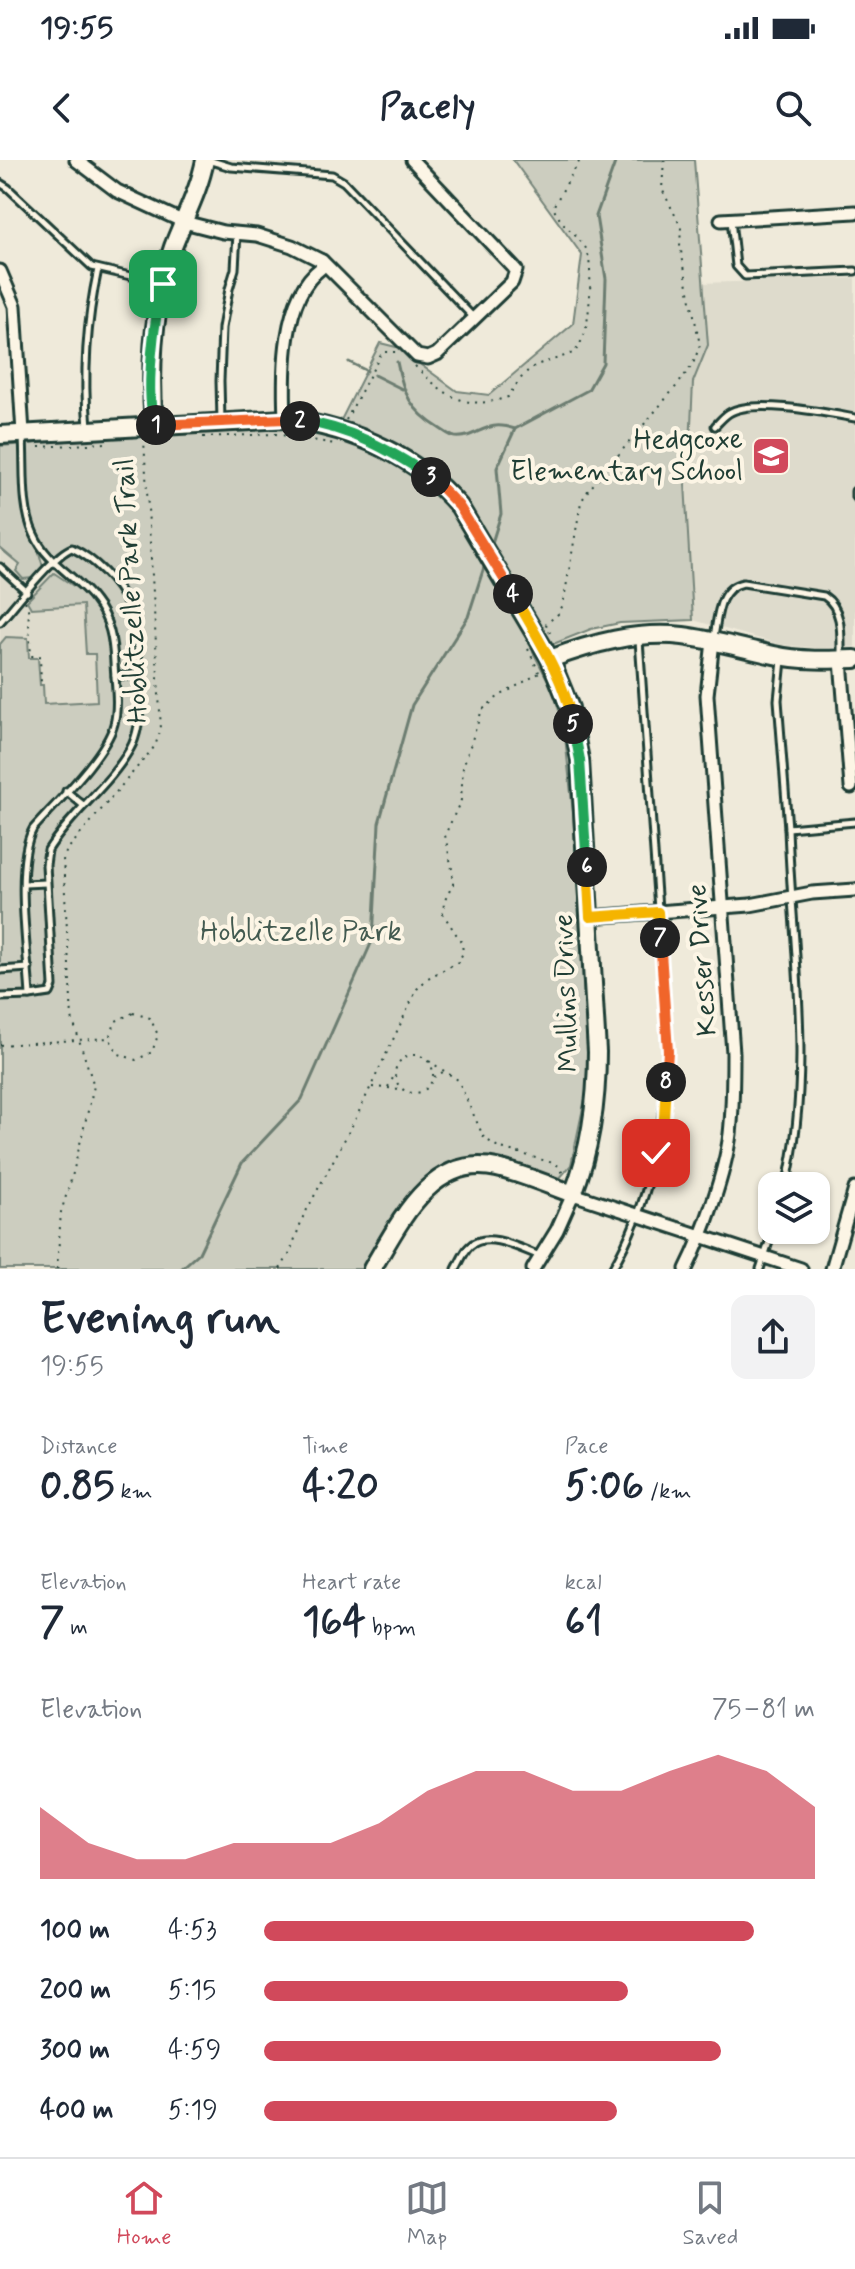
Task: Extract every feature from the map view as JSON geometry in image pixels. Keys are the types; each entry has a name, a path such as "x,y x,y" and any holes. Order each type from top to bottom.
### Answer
{"street":[{"path":"76,160 117,191 184,222 257,235 292,246 322,261 417,356 428,358 437,354 512,282 516,270 412,160"},
{"path":"150,433 152,347 163,284 206,160"},
{"path":"726,220 855,212"},
{"path":"285,419 285,356 289,335 301,297 310,277 321,268 322,261"},
{"path":"0,271 15,306 28,439"},
{"name":"Mullins Drive","path":"0,435 28,439 88,429 150,433 222,422 285,419 342,430 386,448 439,483 463,512 524,615 570,708 580,760 597,1093 590,1135 557,1230 533,1269"},
{"path":"547,665 591,643 639,636 680,636 782,657 848,660 851,787"},
{"name":"Kesser Drive","path":"686,1269 701,1236 730,1136 733,1053 707,695 713,641"},
{"path":"590,917 750,905 855,890"},
{"path":"372,1269 418,1196 441,1178 481,1166 570,1186 762,1263 801,1269"},
{"path":"832,1269 855,1189"}],"lane":[{"path":"206,160 231,167 332,175 344,182 474,319"},
{"path":"0,183 92,267 163,284"},
{"path":"726,220 736,266 745,276 855,271"},
{"path":"222,422 222,328 235,269 237,233"},
{"path":"88,429 90,305 98,269"},
{"path":"715,426 729,413 743,408 782,407 855,418"},
{"path":"28,439 28,511 32,531 53,563 93,597 103,612 110,628 117,709 108,741 27,840 24,884 30,996"},
{"path":"855,491 855,497"},
{"path":"0,622 66,550 72,548 80,552 116,585 126,603 135,630 140,714 130,749 48,850 46,883 53,986 50,993 0,997"},
{"path":"0,567 25,594"},
{"path":"713,641 723,596 743,583 830,599 838,615 848,660"},
{"path":"612,1269 637,1214 656,1153 664,1118 667,1079 668,1051 639,636"},
{"path":"782,657 778,700 801,1041 796,1131 789,1172"},
{"path":"115,676 138,671"},
{"path":"66,791 83,805"},
{"path":"788,828 855,822"},
{"path":"24,884 46,883"},
{"path":"0,970 29,968"},
{"path":"456,1269 470,1246 492,1239 541,1256"},
{"path":"762,1263 768,1244"}],"path":[{"path":"414,365 439,390 459,400 475,403 508,397 533,365 575,352 588,320 590,260 586,249 558,219 553,207 580,160"},
{"path":"554,640 546,624 563,605 581,502 679,383 693,364 700,345 680,246 681,227 662,189 664,160"},
{"path":"345,421 382,352 399,352"},
{"name":"Hoblitzelle Park Trail","path":"57,1269 61,1212 94,1086 72,1018 63,859 67,850 155,746 161,729 144,441 150,433"},
{"name":"Hoblitzelle Park Trail","path":"144,441 150,433"},
{"path":"199,438 276,434 338,444"},
{"name":"Hoblitzelle Park Trail","path":"28,439 114,442"},
{"path":"25,594 31,656 40,656 41,683"},
{"path":"280,1269 407,1010 423,983 458,962 463,953 462,943 443,914 444,902 453,884 445,835 461,800 463,767 482,710 547,665"},
{"path":"138,671 159,667"},
{"path":"133,1013 150,1018 158,1035 152,1052 136,1060 119,1054 109,1038 116,1021 133,1013"},
{"path":"0,1045 109,1038"},
{"path":"388,1087 400,1061 407,1056 422,1056 447,1071 462,1086 484,1138 498,1147 559,1166 570,1186"},
{"path":"429,1061 433,1080"},
{"path":"371,1087 420,1093 428,1088 435,1075 447,1071"},
{"path":"395,1075 401,1089"}],"shaded area":[{"name":"Hedgcoxe Elementary School","path":"855,278 855,647 782,645 693,620 684,466 690,446 693,382 708,345 701,283"},
{"path":"19,444 22,515 37,551 93,603 110,708 0,948 0,446"}],"green space":[{"name":"Hoblitzelle Park","path":"513,160 694,160 708,345 693,382 690,446 684,466 693,620 620,623 591,629 533,652 553,690 564,727 573,813 587,1089 571,1165 559,1179 493,1160 446,1168 428,1179 399,1210 363,1269 0,1269 0,644 6,637 28,638 29,658 38,658 44,704 97,701 95,654 86,654 83,605 31,608 27,601 54,573 78,589 39,553 43,567 33,578 23,579 16,571 20,565 0,548 0,446 267,426 334,434 380,343 396,347 457,391 489,395 573,324 582,255"}],"waterway":[{"path":"491,546 501,514 497,468 515,429 588,390 603,363 606,279 596,216 616,160"},
{"path":"349,362 367,371"},
{"path":"397,362 402,383 415,408 449,435 463,437 496,426 515,429"},
{"path":"374,375 402,389"},
{"path":"181,1269 199,1253 242,1163 302,1099 373,939 379,823 412,705 468,617 486,561"}],"place":[{"name":"Hedgcoxe Elementary School","path":"771,456"}],"route":[{"path":"163,284 152,347 154,425 285,419 342,430 386,448 439,483 459,506 550,659 570,708 580,760 590,917 658,912 668,1051 664,1118 656,1153"}]}
